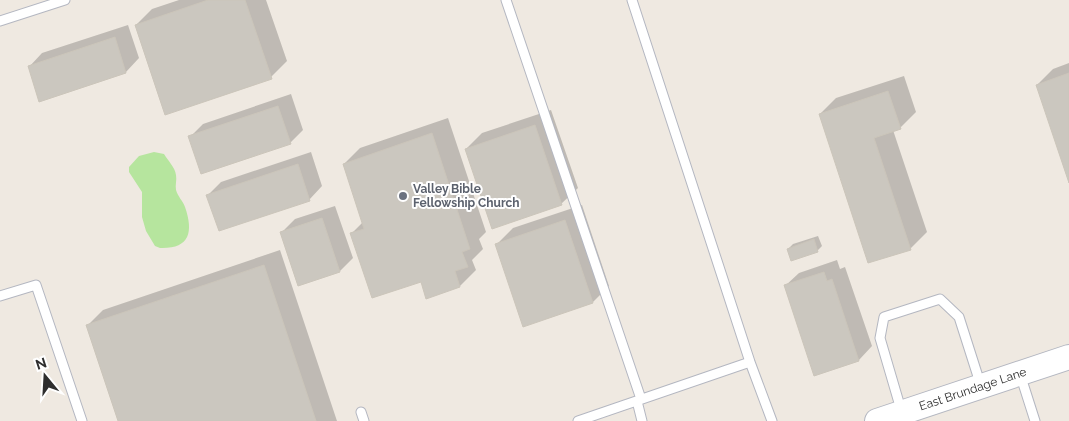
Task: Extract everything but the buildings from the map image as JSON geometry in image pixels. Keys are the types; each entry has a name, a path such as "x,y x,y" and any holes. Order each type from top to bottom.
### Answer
{"main road":[{"name":"East Brundage Lane","path":"877,421 1069,357"}],"lane":[{"path":"0,21 65,0"},
{"path":"506,0 639,400 642,421"},
{"path":"632,0 750,362 772,421"},
{"path":"0,296 36,285 82,421"},
{"path":"902,413 880,338 884,317 940,299 959,317 981,386"},
{"path":"578,421 750,362"},
{"path":"1020,374 1035,421"}],"green space":[{"path":"154,152 164,154 174,169 176,190 188,216 189,232 187,238 177,246 170,248 155,246 146,231 142,217 142,192 129,172 129,167 139,156"}],"place":[{"name":"Valley Bible Fellowship Church","path":"403,196"}]}
